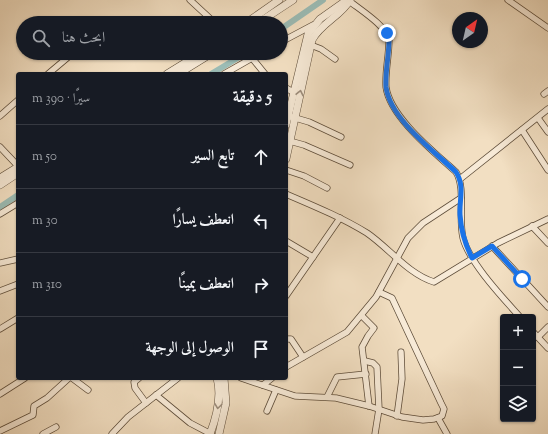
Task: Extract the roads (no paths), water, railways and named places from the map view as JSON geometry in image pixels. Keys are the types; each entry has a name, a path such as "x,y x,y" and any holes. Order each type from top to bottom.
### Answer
{"street":[{"path":"190,0 207,16"},
{"path":"254,16 271,2 279,0"},
{"path":"268,16 292,0"},
{"path":"288,38 313,25 349,0"},
{"path":"288,122 291,117 307,44 316,32 345,8 349,0"},
{"path":"349,0 381,27 389,37 386,88 397,112 415,134 456,172 460,179 460,215 463,238 472,258 518,314"},
{"path":"508,0 548,28"},
{"path":"313,25 293,92 288,140 350,165"},
{"path":"307,44 335,59"},
{"path":"50,72 65,60"},
{"path":"170,72 190,60"},
{"path":"181,72 201,60"},
{"path":"228,72 248,60"},
{"path":"254,60 263,72"},
{"path":"288,89 293,92"},
{"path":"0,116 16,102"},
{"path":"460,179 548,109"},
{"path":"291,117 341,137"},
{"path":"538,118 548,132"},
{"path":"522,130 548,170"},
{"path":"0,147 16,164"},
{"path":"0,178 16,167"},
{"path":"288,171 304,176 327,188"},
{"path":"0,185 16,174"},
{"path":"288,195 340,218 368,234 420,276 434,282 492,246 532,226 545,221 548,227"},
{"path":"288,366 343,335 362,316 379,292 396,257 408,238 415,230 461,198"},
{"path":"0,214 16,204"},
{"path":"288,293 340,218"},
{"path":"532,226 548,243"},
{"path":"288,242 313,257"},
{"path":"492,246 548,307"},
{"path":"0,263 16,259"},
{"path":"0,291 16,285"},
{"path":"247,380 297,397 327,397 369,406 397,416 423,420 442,416 444,409 391,297 379,292"},
{"path":"362,316 374,328 362,347 365,361 369,406"},
{"path":"0,329 16,319"},
{"path":"548,327 538,337 548,348"},
{"path":"288,339 291,339 303,357"},
{"path":"397,416 402,379 401,352"},
{"path":"365,361 373,363 377,367 379,409 375,434"},
{"path":"327,397 337,377 366,374"},
{"path":"0,394 22,380"},
{"path":"0,433 32,415 34,406 67,380"},
{"path":"73,380 88,390"},
{"path":"136,380 134,382 135,388 146,403"},
{"path":"112,434 128,417 175,380"},
{"path":"156,395 190,423 211,434 219,404 220,380"},
{"path":"219,434 226,403 220,380"},
{"path":"263,385 269,380"},
{"path":"267,411 276,390"},
{"path":"438,418 447,434"},
{"path":"43,434 56,427"}],"waterway":[{"path":"288,24 323,0"},
{"path":"214,72 234,60"},
{"path":"0,207 16,196"}]}
